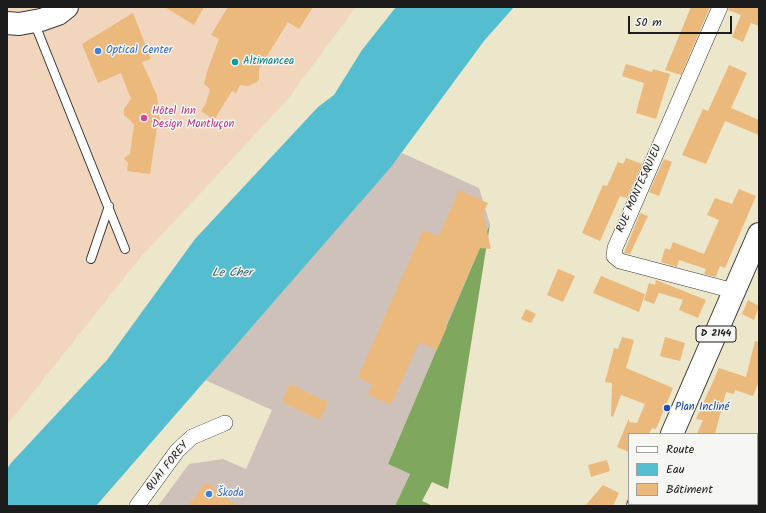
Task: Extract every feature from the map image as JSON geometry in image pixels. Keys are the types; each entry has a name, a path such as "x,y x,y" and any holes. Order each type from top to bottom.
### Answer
{"main road":[{"path":"7,23 19,24 34,21 58,14 67,7"},
{"name":"D 2144","path":"672,433 759,234"}],"street":[{"name":"RUE MONTESQUIEU","path":"720,7 614,248 614,256 620,261 734,291"},
{"name":"QUAI FOREY","path":"137,506 177,451 192,437 225,423"}],"lane":[{"path":"34,21 109,206 124,249"},
{"path":"91,259 109,206"}],"shaded area":[{"path":"7,7 356,7 287,100 139,259 7,425"},
{"path":"402,153 479,188 490,224 388,464 410,474 395,506 158,506 189,464 223,459 246,469 272,410 205,380"}],"green space":[{"path":"490,224 448,489 432,482 422,501 433,506 395,506 410,474 388,464"}],"water":[{"name":"Le Cher","path":"396,7 514,7 484,41 391,167 96,506 7,506 7,469 11,463 107,360 195,239 318,107 334,95 362,50"}],"building":[{"path":"165,7 204,7 194,25"},
{"name":"Altimancea","path":"228,7 313,7 299,29 288,22 259,69 259,79 257,82 248,86 240,85 236,93 232,91 214,120 201,111 206,103 210,89 204,84 219,39 211,35"},
{"path":"691,7 710,7 681,75 665,70"},
{"path":"729,7 759,7 759,26 751,23 743,42 732,37 741,15 728,10"},
{"path":"133,13 151,59 142,62 157,96 160,121 158,121 150,174 127,171 128,163 124,158 130,154 134,124 124,115 124,109 131,99 121,73 98,83 82,44"},
{"path":"626,64 652,72 653,69 670,74 656,119 636,113 644,83 622,76"},
{"path":"729,65 747,73 731,108 759,120 759,135 725,121 706,164 682,155 703,109 708,111"},
{"path":"626,158 642,164 627,198 620,196 600,241 582,233 603,185 607,186 618,162 623,164"},
{"path":"664,159 672,162 659,196 649,192"},
{"path":"739,189 756,196 725,268 720,266 716,277 704,274 706,269 679,260 677,267 661,262 665,248 670,250 673,242 704,254 719,220 707,215 715,198 732,204"},
{"path":"459,190 488,203 483,213 491,249 480,248 445,326 447,327 437,350 419,342 391,405 368,395 372,384 358,377 423,230 439,236"},
{"path":"640,213 648,216 630,254 624,253"},
{"path":"558,269 575,276 563,302 547,295"},
{"path":"601,276 645,294 639,312 593,293"},
{"path":"656,280 706,300 698,318 679,310 683,300 659,293 654,304 644,300 649,283 655,285"},
{"path":"748,300 759,306 754,320 742,314"},
{"path":"526,309 536,314 531,323 521,319"},
{"path":"622,337 634,340 626,368 673,388 656,429 652,428 650,433 628,433 628,452 617,447 629,418 629,422 637,423 645,404 621,395 613,417 611,416 612,383 605,382 614,348 618,349"},
{"path":"665,337 685,343 680,361 660,356"},
{"path":"755,341 759,342 759,381 753,396 735,390 734,394 726,392 715,433 697,433 703,420 696,419 719,368 746,377"},
{"path":"290,384 328,402 320,420 282,402"},
{"path":"607,460 610,471 591,477 588,465"},
{"name":"Škoda","path":"206,482 237,506 188,506"},
{"path":"603,485 619,493 613,506 585,506"}],"place":[{"name":"Optical Center","path":"98,51"},
{"name":"Altimancea","path":"235,62"},
{"name":"Hôtel Inn Design Montluçon","path":"144,118"},
{"name":"Plan Incliné","path":"667,408"},
{"name":"Škoda","path":"209,494"}]}
